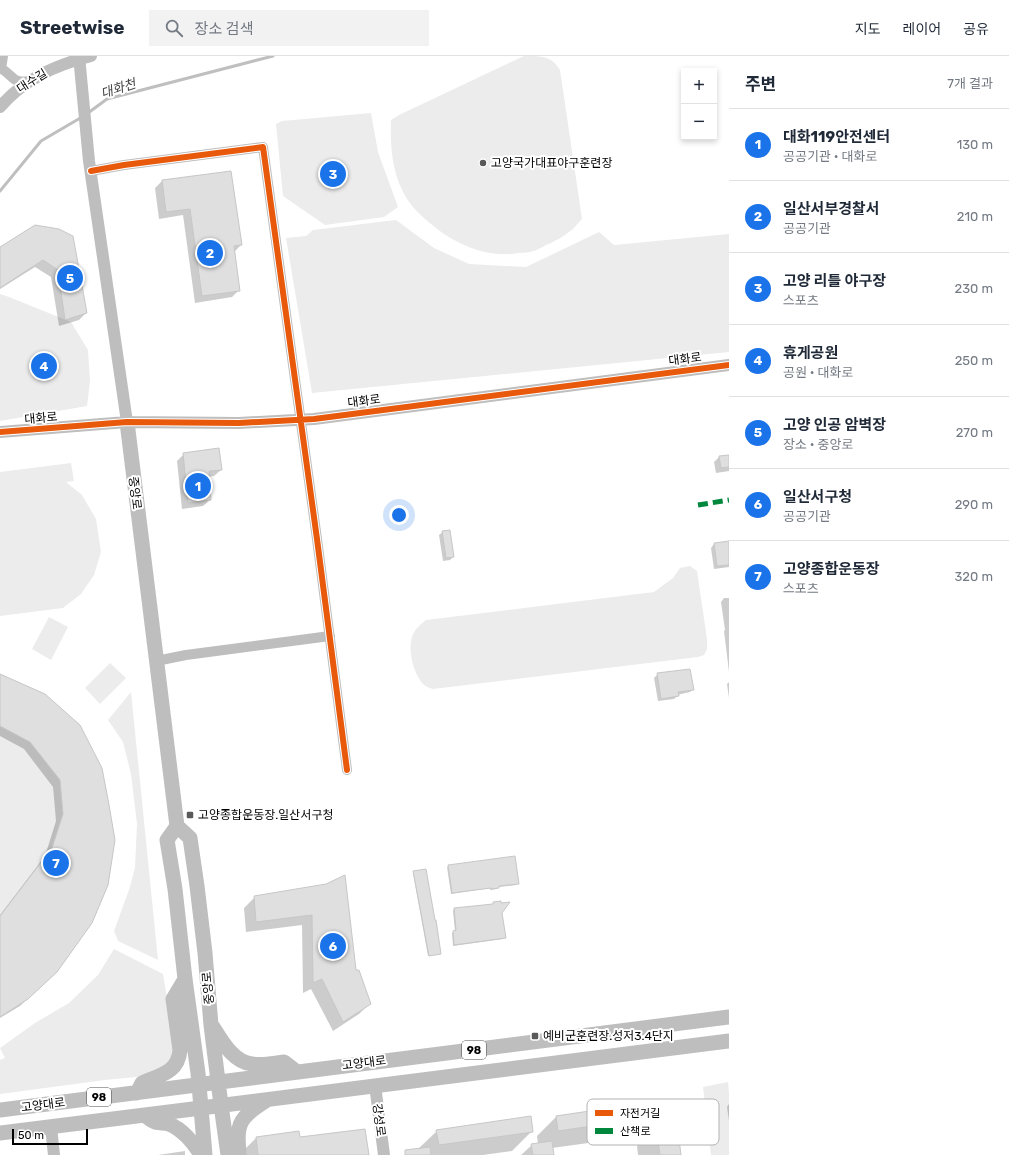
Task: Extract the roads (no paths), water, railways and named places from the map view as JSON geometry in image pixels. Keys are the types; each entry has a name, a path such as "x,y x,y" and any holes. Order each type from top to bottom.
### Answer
{"main road":[{"name":"중앙로","path":"127,422 177,826 190,838 205,953 211,1025 228,1155"},
{"name":"중앙로","path":"177,826 167,840 175,889 199,1084 204,1155"},
{"path":"137,1093 142,1083 165,1074 176,1065 180,1050 173,999 185,979"},
{"name":"고양대로","path":"0,1110 729,1017"},
{"path":"211,1025 233,1055 244,1063 260,1065 284,1062 297,1072"},
{"name":"고양대로","path":"0,1133 729,1041"},
{"path":"239,1155 240,1125 249,1112 258,1105 270,1099"},
{"path":"144,1115 153,1122 175,1127 197,1147 201,1155"}],"street":[{"name":"대수길","path":"2,56 1,69 11,77"},
{"name":"대수길","path":"0,107 9,96 30,81 58,66 83,60"},
{"name":"중앙로","path":"83,60 90,166 127,422"},
{"path":"11,77 17,82 30,81"},
{"path":"9,96 11,77"},
{"path":"90,166 124,165 263,147 347,770"},
{"name":"대화로","path":"0,432 127,422 239,423 300,420 729,365"},
{"path":"156,661 186,655 330,636"},
{"name":"강성로","path":"375,1085 384,1155"},
{"path":"51,1126 54,1155"}],"waterway":[{"name":"대화천","path":"88,113 107,99 273,56"},
{"name":"대화천","path":"0,191 41,141 82,117"}],"place":[{"name":"고양국가대표야구훈련장","path":"483,163"},
{"name":"고양 리틀 야구장","path":"333,174"},
{"name":"일산서부경찰서","path":"210,253"},
{"name":"고양 인공 암벽장","path":"70,278"},
{"name":"휴게공원","path":"44,366"},
{"name":"대화119안전센터","path":"198,486"},
{"name":"고양종합운동장.일산서구청","path":"190,815"},
{"name":"고양종합운동장","path":"56,863"},
{"name":"일산서구청","path":"333,946"},
{"name":"예비군훈련장.성저3.4단지","path":"535,1036"}]}
